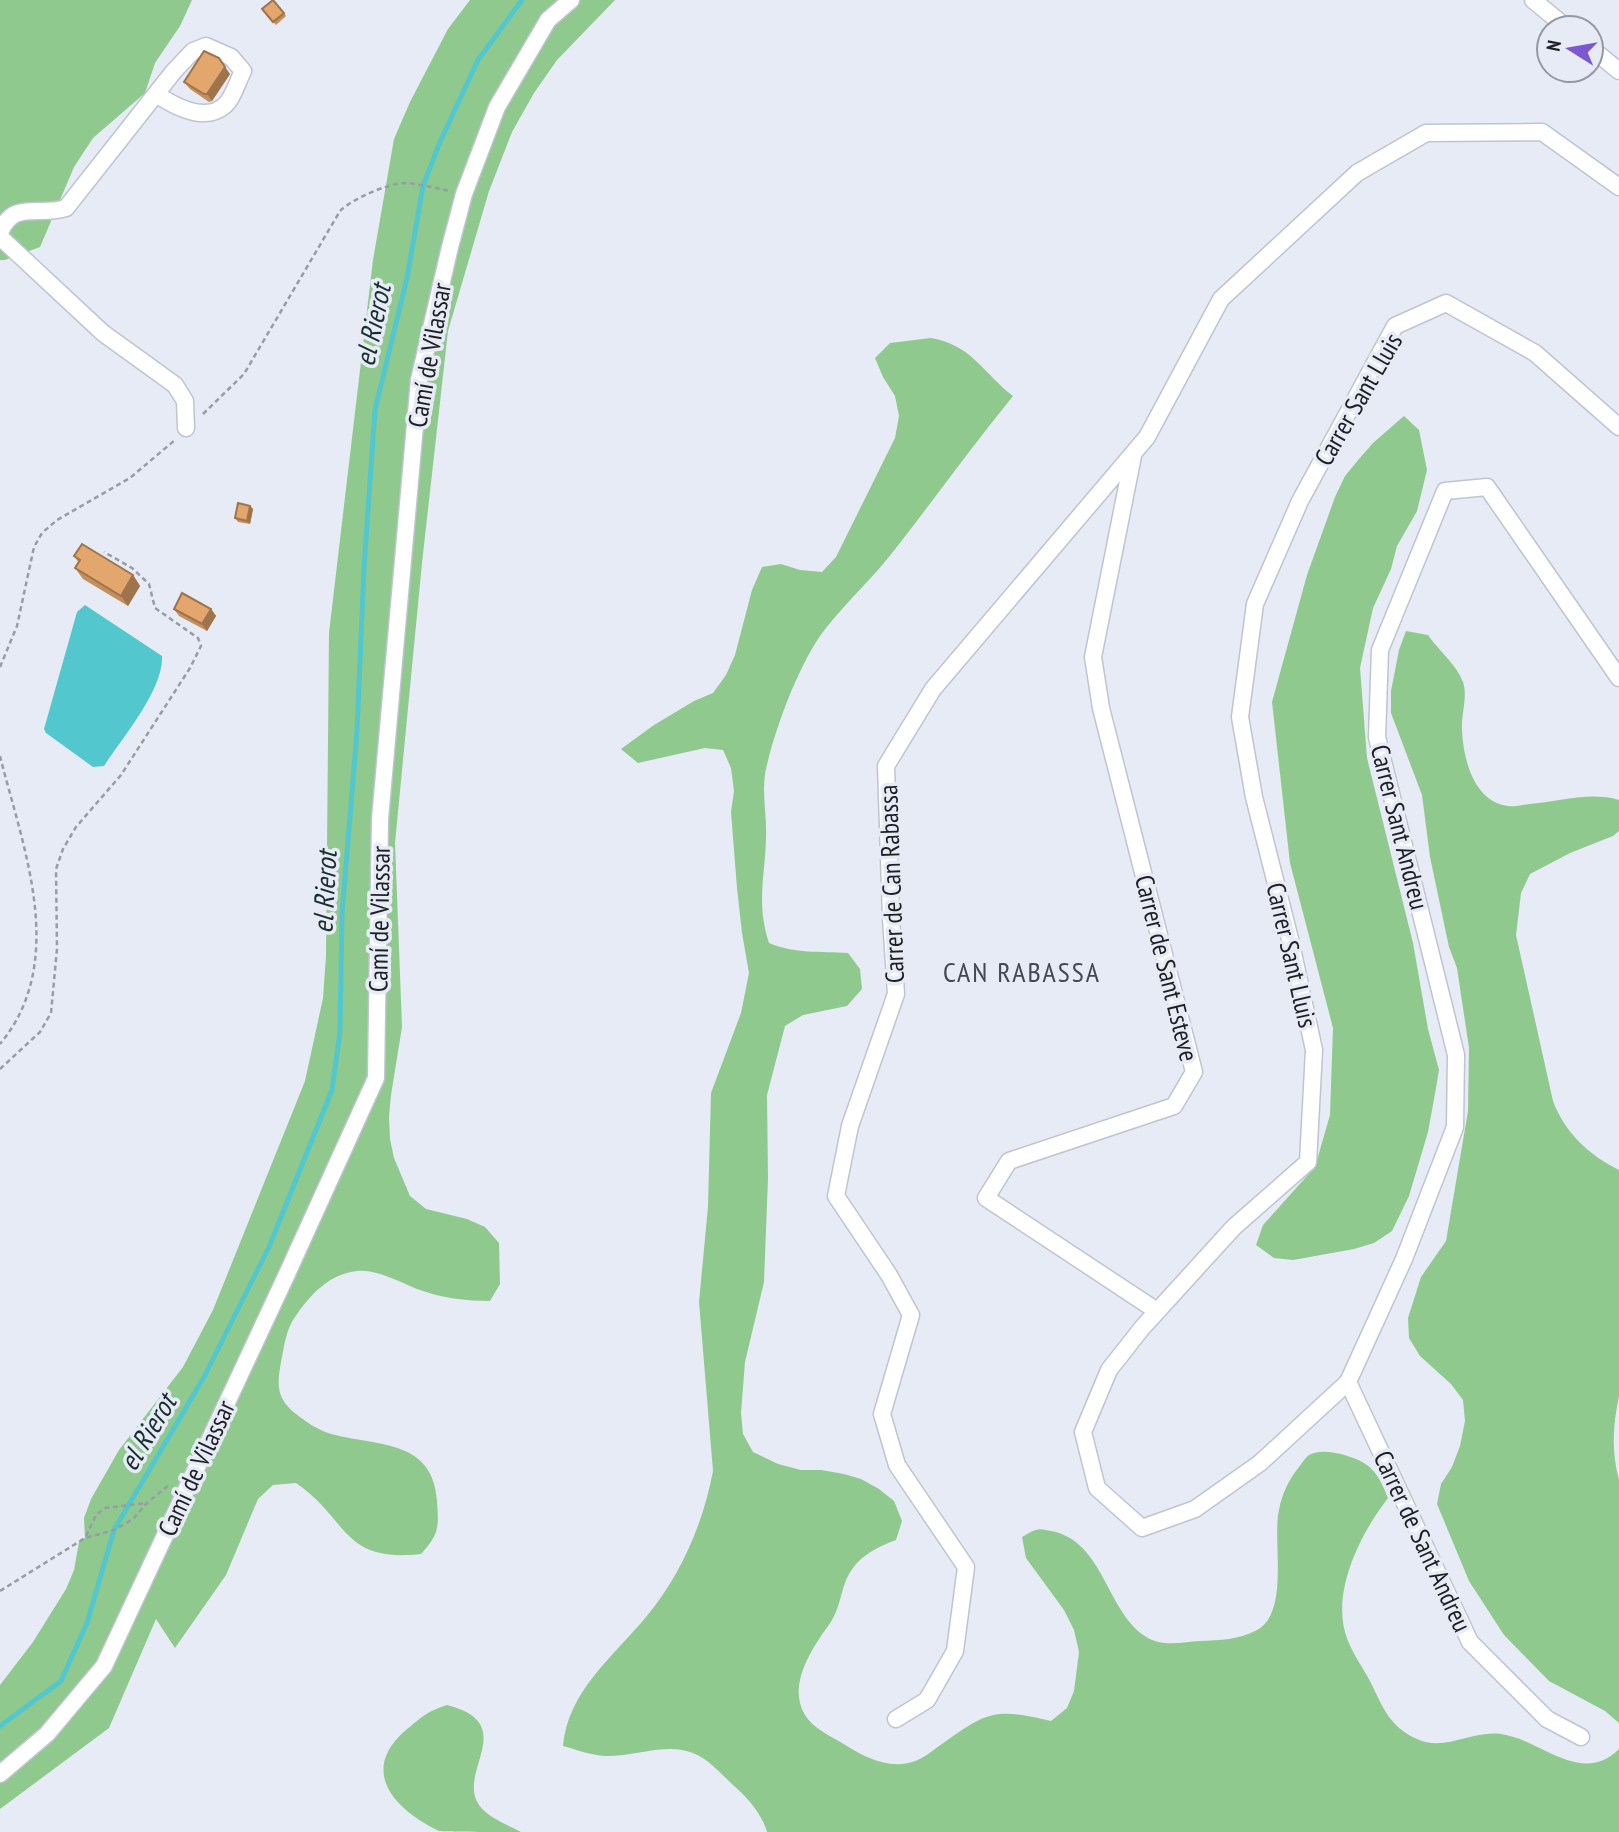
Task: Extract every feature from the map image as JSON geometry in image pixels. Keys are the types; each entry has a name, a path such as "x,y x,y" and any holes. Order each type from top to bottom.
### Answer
{"street":[{"name":"Camí de Vilassar","path":"0,1774 47,1734 104,1666 288,1274 376,1078 380,819 419,380 464,194 497,107 548,20 571,0"},
{"path":"1533,0 1550,14"},
{"path":"156,94 177,108 207,113 226,105 243,71 231,57 206,46 193,51 156,94 66,208 53,212 25,210 14,214 4,223 0,235 103,333 175,385 185,401 186,428"},
{"path":"1605,60 1619,71"},
{"name":"Carrer de Can Rabassa","path":"896,1719 927,1700 955,1651 966,1567 897,1465 882,1414 911,1315 889,1275 836,1196 850,1126 896,994 886,766 933,689 1147,438 1221,299 1357,173 1426,133 1542,132 1619,187"},
{"name":"Carrer Sant Lluis","path":"1348,1382 1261,1463 1195,1509 1142,1528 1097,1488 1083,1432 1109,1370 1157,1311 1234,1227 1308,1163 1314,1050 1290,939 1254,797 1240,717 1255,604 1300,501 1395,326 1446,303 1535,353 1619,427"},
{"name":"Carrer de Sant Esteve","path":"1133,454 1093,657 1101,708 1194,1072 1174,1106 1009,1161 986,1198 1157,1311"},
{"name":"Carrer Sant Andreu","path":"1348,1382 1404,1259 1455,1127 1455,1055 1377,737 1380,650 1445,491 1487,487 1619,678"},
{"name":"Carrer de Sant Andreu","path":"1348,1382 1470,1642 1547,1719 1581,1737"}],"path":[{"path":"403,183 454,191"},
{"path":"0,1069 40,1032 51,1013 57,949 56,869 63,849 76,827 121,775 190,668 201,646 198,638 155,608 149,584 132,568 104,552"},
{"path":"0,756 34,900 37,940 34,976 27,1001 0,1044"},
{"path":"0,1591 85,1538 133,1519 146,1503 175,1480"},
{"path":"85,1538 96,1515 105,1508 146,1503"}],"green space":[{"path":"0,0 192,0 180,26 155,63 145,93 93,138 74,167 40,247 5,260 0,260"},
{"path":"470,0 615,0 557,60 512,132 489,191 448,331 395,843 402,1027 389,1117 394,1158 410,1196 426,1209 467,1219 485,1227 499,1243 500,1284 490,1301 481,1301 435,1295 372,1272 347,1273 329,1281 314,1294 292,1322 286,1338 279,1378 281,1397 289,1408 311,1425 328,1433 398,1448 425,1465 433,1480 438,1518 431,1541 421,1554 395,1555 375,1552 348,1535 313,1497 296,1483 273,1485 258,1499 226,1575 175,1648 156,1619 109,1728 0,1809 0,1685 33,1642 66,1589 74,1570 79,1542 85,1538 84,1518 91,1499 119,1450 183,1367 213,1310 305,1081 323,998 326,956 329,633 373,260 394,139 448,29"},
{"path":"931,338 967,353 1013,396 888,558 816,642 797,677 781,718 764,782 766,838 762,902 769,943 798,950 848,953 860,969 862,989 847,1006 803,1015 785,1026 767,1095 768,1178 764,1282 745,1362 741,1413 743,1434 753,1452 778,1464 861,1479 894,1501 902,1521 896,1540 867,1554 847,1578 835,1613 810,1654 802,1674 799,1695 805,1715 817,1728 856,1751 878,1761 894,1764 922,1758 980,1719 1016,1714 1051,1721 1067,1708 1074,1691 1079,1652 1074,1630 1064,1610 1026,1558 1022,1537 1038,1529 1069,1537 1083,1549 1123,1613 1134,1627 1154,1641 1181,1643 1229,1639 1257,1630 1267,1621 1277,1592 1277,1523 1284,1493 1308,1456 1333,1452 1368,1466 1380,1480 1388,1498 1358,1547 1350,1566 1342,1604 1348,1641 1388,1716 1400,1729 1427,1742 1448,1742 1480,1735 1501,1734 1560,1758 1590,1763 1605,1759 1619,1749 1619,1832 767,1832 749,1800 696,1754 670,1749 605,1756 563,1746 573,1708 583,1692 670,1584 697,1529 709,1491 713,1471 699,1302 708,1207 711,1093 741,1013 749,973 737,888 731,812 734,791 731,768 723,750 705,748 638,763 621,749 654,725 713,693 726,675 735,655 752,590 762,567 781,564 800,570 822,572 836,557 895,438 899,416 895,396 875,358 890,343"},
{"path":"1404,416 1419,430 1427,470 1417,511 1397,546 1391,569 1373,608 1360,668 1367,758 1413,943 1428,1029 1439,1070 1428,1132 1409,1196 1392,1231 1374,1243 1354,1249 1293,1260 1274,1258 1256,1245 1263,1225 1315,1167 1330,1115 1333,1028 1290,863 1272,702 1307,575 1335,497 1345,476 1359,459"},
{"path":"1406,631 1428,635 1460,675 1465,693 1462,724 1465,754 1473,777 1487,797 1496,803 1510,806 1585,797 1619,800 1619,831 1613,836 1570,853 1530,874 1521,893 1516,935 1553,1101 1558,1113 1579,1142 1619,1170 1619,1396 1614,1438 1619,1480 1619,1723 1605,1711 1549,1681 1504,1635 1469,1581 1437,1504 1441,1484 1452,1467 1460,1446 1465,1421 1463,1400 1451,1384 1420,1356 1409,1338 1408,1318 1421,1277 1446,1241 1468,1111 1469,1048 1457,968 1449,947 1430,857 1422,795 1391,713 1391,691 1399,650"},
{"path":"447,1705 469,1713 480,1724 484,1736 475,1778 474,1792 479,1805 492,1817 521,1832 439,1831 409,1812 388,1788 384,1774 385,1760 392,1745 421,1718"}],"water":[{"path":"85,605 162,656 161,669 150,698 104,766 93,767 44,729 77,612"}],"building":[{"path":"273,0 284,13 273,22 262,9"},
{"path":"204,51 219,58 225,67 207,94 184,82"},
{"path":"238,503 250,506 247,521 235,518"},
{"path":"82,544 133,575 121,596 75,568 80,560 74,556"},
{"path":"182,593 211,609 202,624 174,609"}],"waterway":[{"name":"el Rierot","path":"0,1726 61,1681 87,1623 114,1530 204,1377 269,1247 332,1090 340,1032 342,914 357,731 364,568 375,410 407,278 423,186 478,60 522,0"}],"district":[{"name":"CAN RABASSA","path":"1022,971"}]}
